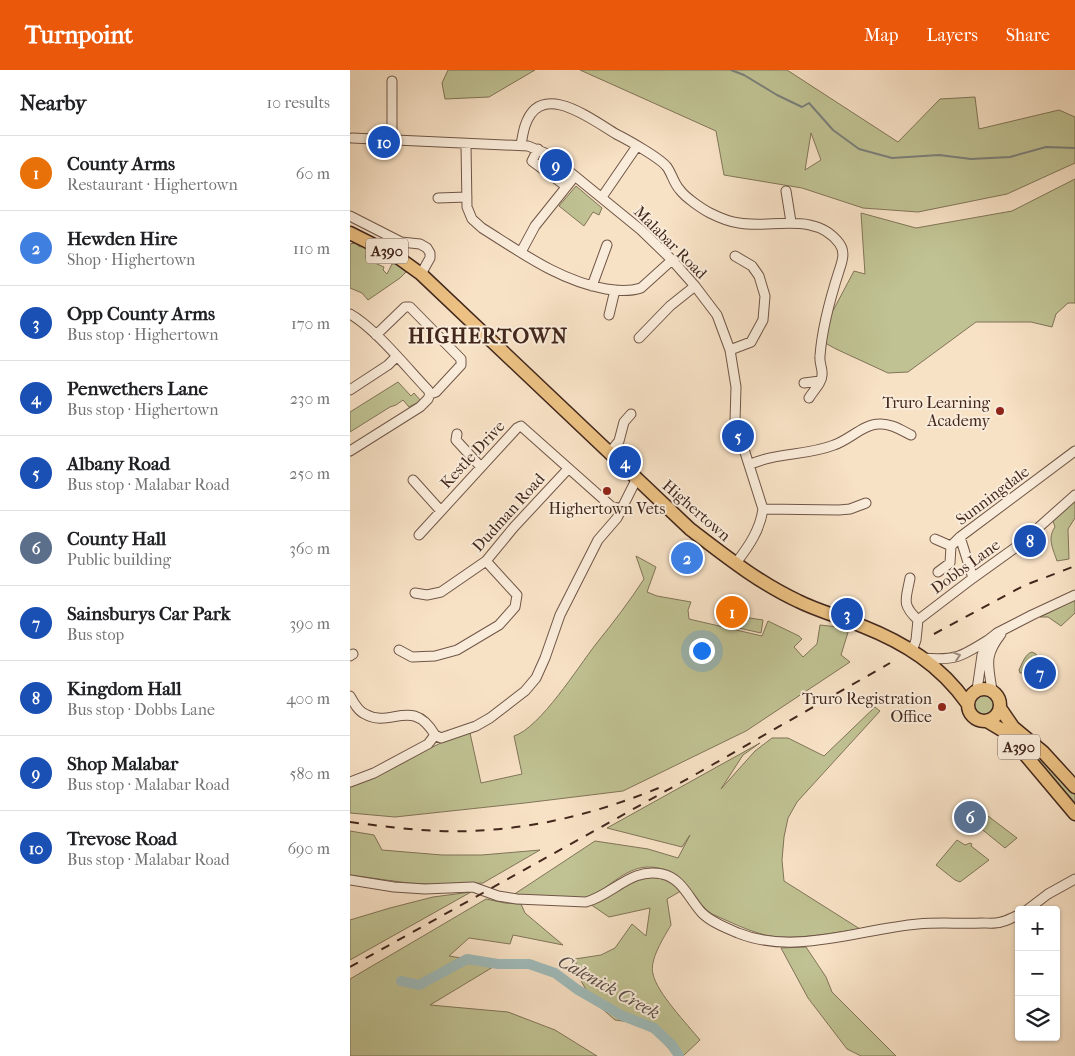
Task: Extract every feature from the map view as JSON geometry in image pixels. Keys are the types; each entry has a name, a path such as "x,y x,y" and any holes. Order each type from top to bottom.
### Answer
{"highway":[{"name":"A390","path":"350,233 396,256 421,274"},
{"name":"Highertown","path":"421,274 690,529 767,584 798,602 875,631 946,669 965,685 976,691"},
{"name":"Highertown","path":"917,654 950,681 967,703"},
{"path":"984,689 992,691 999,700 1000,708 995,717 987,721 980,720 974,718 968,711 967,703 971,694 976,691 984,689"},
{"name":"A390","path":"1000,708 1013,727 1043,752 1075,787"},
{"name":"A390","path":"987,721 1012,739 1075,814"}],"street":[{"path":"392,81 392,140"},
{"path":"521,145 525,126 530,115 538,108 549,104 559,104 577,110 666,166 680,191 710,213 738,223 791,222 809,224 830,233 840,244 843,252 823,335 820,359 822,376 809,398"},
{"name":"Malabar Road","path":"351,138 521,145 538,149 554,159 641,230 672,260 717,315 730,350 736,387 735,421 763,509"},
{"path":"466,144 467,197 469,214 472,219 482,228 557,274 592,286 615,290 634,290 640,288 672,260"},
{"path":"602,197 637,146"},
{"path":"538,149 532,161 566,186"},
{"path":"521,252 535,226 575,176"},
{"path":"786,191 791,222"},
{"path":"438,198 467,197"},
{"path":"350,216 401,242 420,244 427,248 430,258 421,274"},
{"path":"592,286 607,246"},
{"path":"730,350 751,342 763,320 765,296 759,276 752,266 735,256"},
{"path":"638,338 670,306 695,286"},
{"path":"609,315 615,290"},
{"path":"350,451 420,407 430,394 436,392 461,365 460,360 410,307 405,307 376,335"},
{"path":"350,314 359,319 376,335 430,394"},
{"path":"350,390 388,365 396,357"},
{"path":"804,383 820,381"},
{"path":"610,452 619,441 624,422 631,414"},
{"path":"748,465 770,457 821,450 845,441 873,424 890,425 911,435"},
{"name":"Kestle Drive","path":"419,535 480,466 520,426 611,506 621,509"},
{"path":"457,434 456,440 480,466"},
{"name":"Sunningdale","path":"973,578 960,538 1075,451"},
{"name":"Dudman Road","path":"415,593 427,595 441,592 486,562 514,527 568,469"},
{"path":"350,696 355,705 365,715 379,718 410,714 428,724 435,735 441,738 476,726 525,692 536,678 560,615 598,540 617,518 637,478"},
{"path":"413,480 440,510"},
{"name":"Dobbs Lane","path":"918,620 1019,545 1075,495"},
{"path":"736,563 755,536 761,522 763,509 839,510 850,509 866,503"},
{"path":"938,572 950,562 951,546 960,538"},
{"path":"935,539 951,546"},
{"path":"398,650 412,657 435,656 457,650 499,625 515,607 517,595 486,562"},
{"path":"910,578 905,605 918,620 917,654 939,659 955,658 969,652 1006,628 1050,605 1075,595"},
{"path":"992,691 988,672 989,656 994,644 1006,628"},
{"path":"976,691 982,654 988,640"},
{"path":"350,782 374,773 428,744 435,735"},
{"path":"350,880 394,887 425,889 473,887 498,896 517,899 586,902 596,899 637,874 663,874 674,879 698,908 711,920 738,933 770,941 821,941 918,924 1000,922 1015,916"},
{"path":"1032,906 1048,894 1075,879"}],"green space":[{"path":"448,70 535,70 489,97 445,99 442,83"},
{"path":"580,70 787,70 898,142 940,99 975,97 979,129 1059,110 1075,117 1075,163 1007,194 918,212 863,208 802,188 724,175 716,131","holes":["811,133 821,160 805,170"]},
{"path":"1075,179 1075,303 1068,303 1056,314 1052,327 1031,322 976,322 908,372 888,373 818,339 854,271 865,274 861,213 916,228 1012,211"},
{"path":"576,186 602,208 599,215 593,212 584,226 559,206"},
{"path":"355,243 360,247 363,245 369,249 366,256 368,260 384,267 383,270 387,274 392,264 400,264 408,270 400,278 368,300 362,293 350,288 350,244"},
{"path":"398,382 411,396 414,393 421,401 409,407 403,400 350,432 350,412"},
{"path":"1075,501 1075,518 1068,529 1069,559 1057,561 1051,539 1055,527 1053,521"},
{"path":"636,556 656,567 647,592 657,596 691,602 688,610 689,619 762,636 768,621 802,639 794,647 803,657 817,644 820,625 847,628 849,629 841,655 850,662 746,731 623,791 395,817 350,813 350,787 447,740 470,733 481,783 522,774 514,736 524,731 547,709 638,588 644,579"},
{"path":"1075,600 1075,613 1061,626 1048,617 1040,617"},
{"path":"743,617 763,620 761,633 734,627"},
{"path":"1032,652 1036,654 1037,660 1025,673 1020,673 1019,670 1024,660"},
{"path":"984,693 992,696 995,704 992,712 984,715 976,712 973,704 976,696"},
{"path":"875,707 880,711 797,802 788,818 782,860 784,881 860,929 799,937 775,937 761,934 712,914 703,907 678,877 660,868 647,867 631,871 587,898 513,895 595,841 648,849 678,858 690,835 682,847 607,828 760,743 743,755 721,789 755,751 772,738 788,738 824,756"},
{"path":"1021,738 1075,791 1075,808 1029,753"},
{"path":"988,816 1017,838 1005,848 979,827"},
{"path":"350,831 374,835 382,850 442,855 482,855 540,850 483,883 442,885 408,883 350,875"},
{"path":"957,840 965,845 972,844 971,846 989,860 960,882 936,865"},
{"path":"639,877 662,878 671,882 681,891 667,899 671,925 658,949 652,968 660,990 700,1040 683,1056 675,1056 658,1036 637,1023 615,1020 592,1000 580,979 575,959 601,955 615,948 632,924 646,936 650,908 609,917 590,904 599,902 609,893"},
{"path":"471,892 350,960 350,920 433,897"},
{"path":"486,899 521,904 525,913 563,945 513,935 510,944 469,938 449,956 498,964 430,1005 508,1012 555,1030 597,1056 350,1056 350,979"},
{"path":"806,947 826,977 832,992 896,1056 861,1056 847,1049 808,998 781,948"}],"waterway":[{"path":"731,70 744,75 777,95 802,107 809,103 833,130 859,149 892,158 939,155 971,159 1010,157 1046,147 1075,148"},
{"name":"Calenick Creek","path":"401,981 419,985 467,959 498,964 529,964 555,973 578,990 623,1016 654,1028 672,1045 679,1056"}],"railway":[{"path":"934,634 1023,586 1075,566"},
{"path":"350,967 698,773 890,663"},
{"path":"350,822 435,831 510,828 576,816 619,803 661,787"}],"place":[{"name":"Trevose Road","path":"384,142"},
{"name":"Shop Malabar","path":"556,165"},
{"name":"Truro Learning Academy","path":"1000,411"},
{"name":"Albany Road","path":"738,436"},
{"name":"Penwethers Lane","path":"625,462"},
{"name":"Highertown Vets","path":"607,491"},
{"name":"Kingdom Hall","path":"1030,541"},
{"name":"Hewden Hire","path":"687,558"},
{"name":"County Arms","path":"732,612"},
{"name":"Opp County Arms","path":"847,614"},
{"name":"Sainsburys Car Park","path":"1040,673"},
{"name":"Truro Registration Office","path":"942,707"},
{"name":"County Hall","path":"970,817"}],"district":[{"name":"HIGHERTOWN","path":"488,336"}]}
